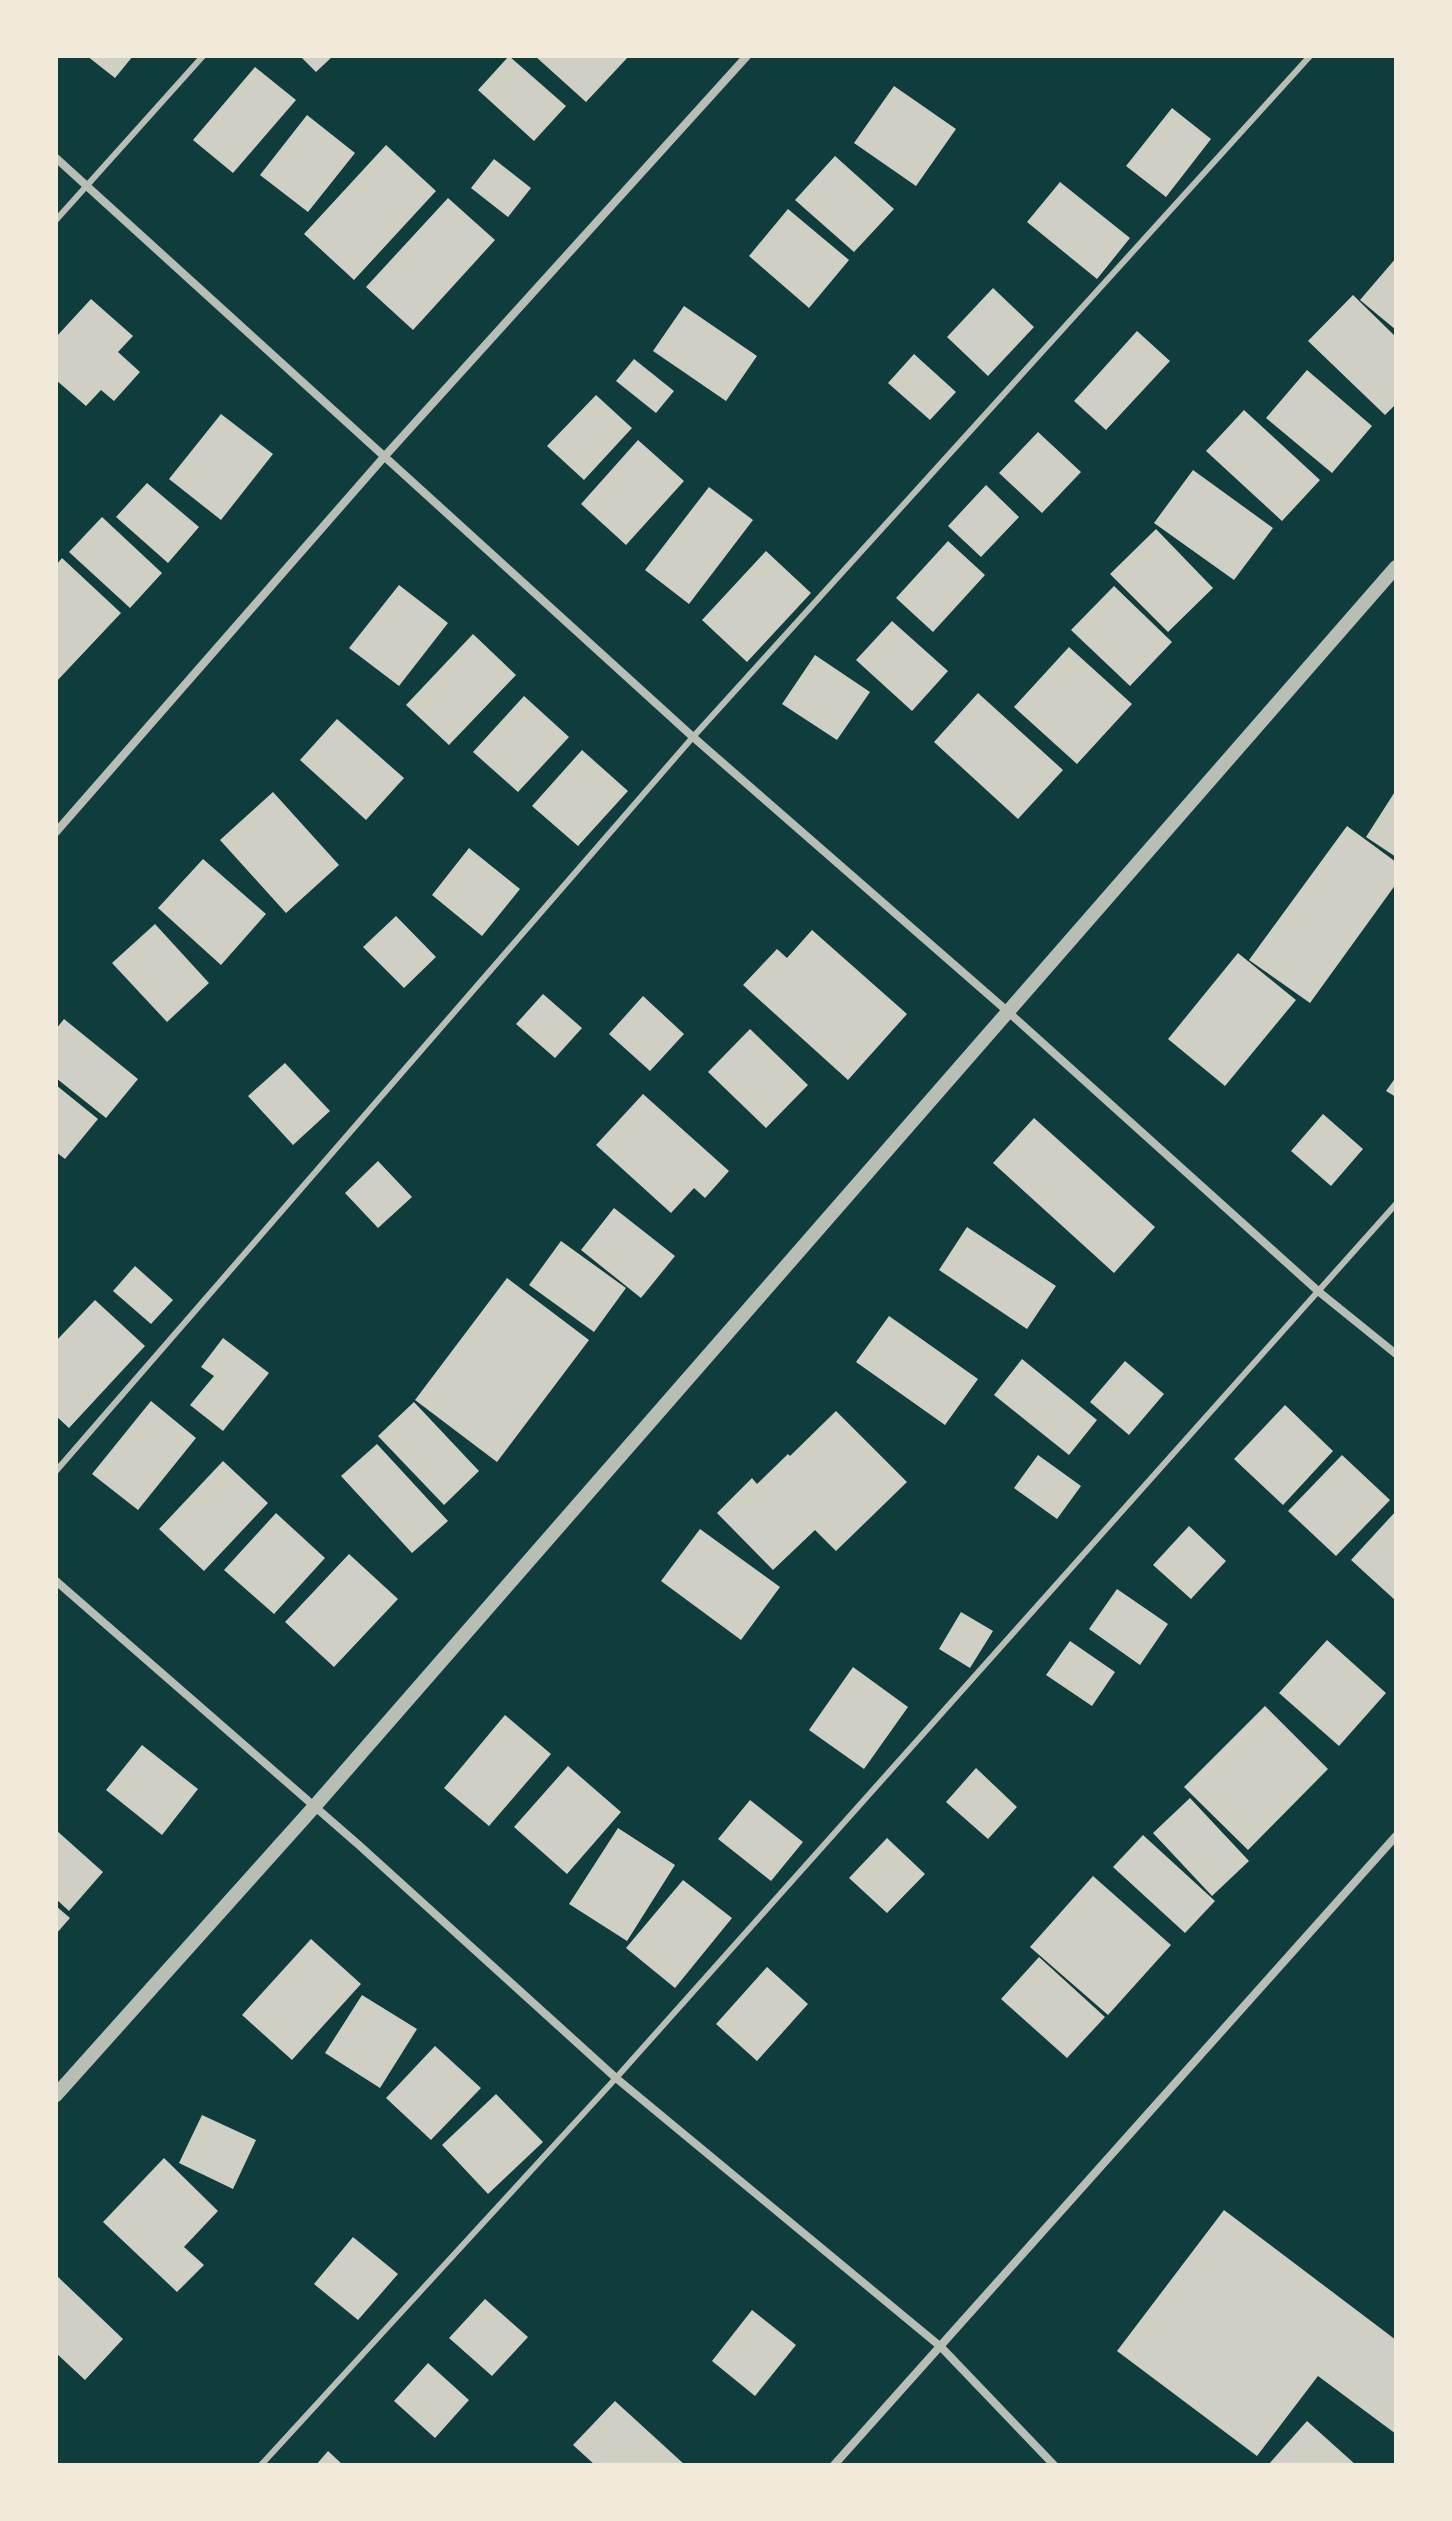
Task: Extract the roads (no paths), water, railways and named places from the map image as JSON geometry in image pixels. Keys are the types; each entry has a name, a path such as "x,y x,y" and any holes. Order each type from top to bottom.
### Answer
{"street":[{"path":"56,832 384,457 747,56"},
{"path":"56,158 693,737 1006,1010 1318,1291 1396,1354"},
{"path":"56,2095 314,1807 1006,1010 1396,567"},
{"path":"56,1581 616,2078 941,2347 1054,2465"},
{"path":"834,2465 1396,1836"}],"lane":[{"path":"56,220 203,56"},
{"path":"56,1471 693,737 1310,56"},
{"path":"261,2465 616,2078 1396,1204"}]}
